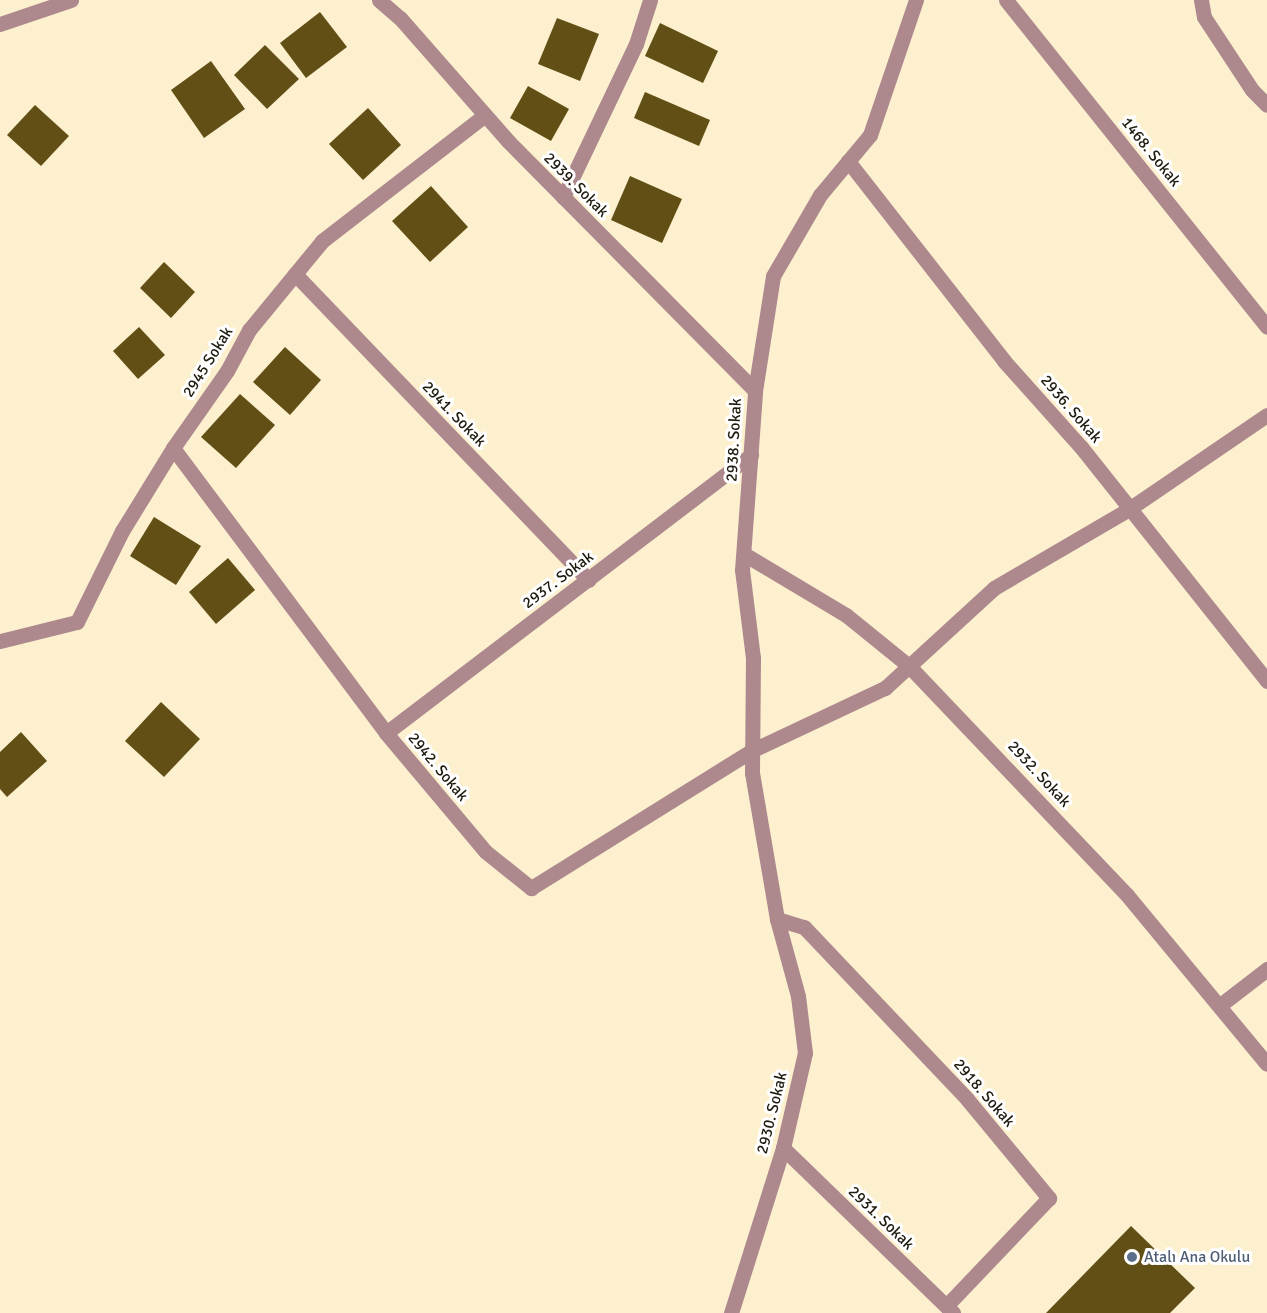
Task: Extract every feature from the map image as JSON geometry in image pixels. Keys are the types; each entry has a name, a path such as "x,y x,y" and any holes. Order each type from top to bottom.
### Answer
{"street":[{"name":"2939. Sokak","path":"379,0 400,18 484,115 754,391"},
{"path":"563,197 636,44 650,0"},
{"name":"2938. Sokak","path":"777,919 752,773 753,658 744,554 754,391 773,276 820,195 870,135 916,0"},
{"name":"1468. Sokak","path":"1006,0 1267,327"},
{"path":"1201,0 1204,17 1252,90 1267,105"},
{"path":"0,24 62,1"},
{"name":"2945 Sokak","path":"0,641 77,622 122,531 172,448 227,371 249,330 322,241 484,115"},
{"name":"2936. Sokak","path":"848,161 1004,361 1081,447 1129,509 1264,671"},
{"name":"2941. Sokak","path":"295,274 588,580"},
{"path":"753,750 885,688 994,588 1129,509 1267,415"},
{"name":"2942. Sokak","path":"172,448 386,733 486,852 531,888 753,750"},
{"name":"2937. Sokak","path":"386,733 751,455"},
{"name":"2932. Sokak","path":"744,554 846,615 909,666 1127,895 1267,1064"},
{"name":"2930. Sokak","path":"731,1313 783,1148 805,1053 798,996 777,919"},
{"name":"2918. Sokak","path":"777,919 804,927 967,1099 1049,1198 950,1309"},
{"path":"1219,1006 1267,969"},
{"name":"2931. Sokak","path":"783,1148 950,1309"}],"building":[{"path":"320,12 347,47 306,78 280,43"},
{"path":"557,18 599,34 580,81 538,64"},
{"path":"660,23 718,51 703,83 645,56"},
{"path":"265,45 299,79 267,109 234,75"},
{"path":"211,61 245,109 204,138 171,90"},
{"path":"528,86 569,109 551,141 510,118"},
{"path":"645,92 710,120 699,146 634,118"},
{"path":"35,105 69,136 41,166 7,135"},
{"path":"368,108 401,145 363,180 329,144"},
{"path":"630,176 682,199 662,243 611,220"},
{"path":"431,186 468,227 430,262 392,221"},
{"path":"164,262 195,292 171,318 140,288"},
{"path":"139,327 165,355 138,379 113,351"},
{"path":"285,347 321,380 290,415 253,382"},
{"path":"240,394 275,425 236,468 201,437"},
{"path":"154,517 201,546 176,585 130,556"},
{"path":"228,558 255,590 216,624 189,592"},
{"path":"161,702 200,739 164,777 125,741"},
{"path":"21,732 47,761 7,797 0,789 0,752"},
{"name":"Atalı Ana Okulu","path":"1131,1226 1195,1288 1170,1313 1046,1313"}],"place":[{"name":"Atalı Ana Okulu","path":"1132,1257"}]}
